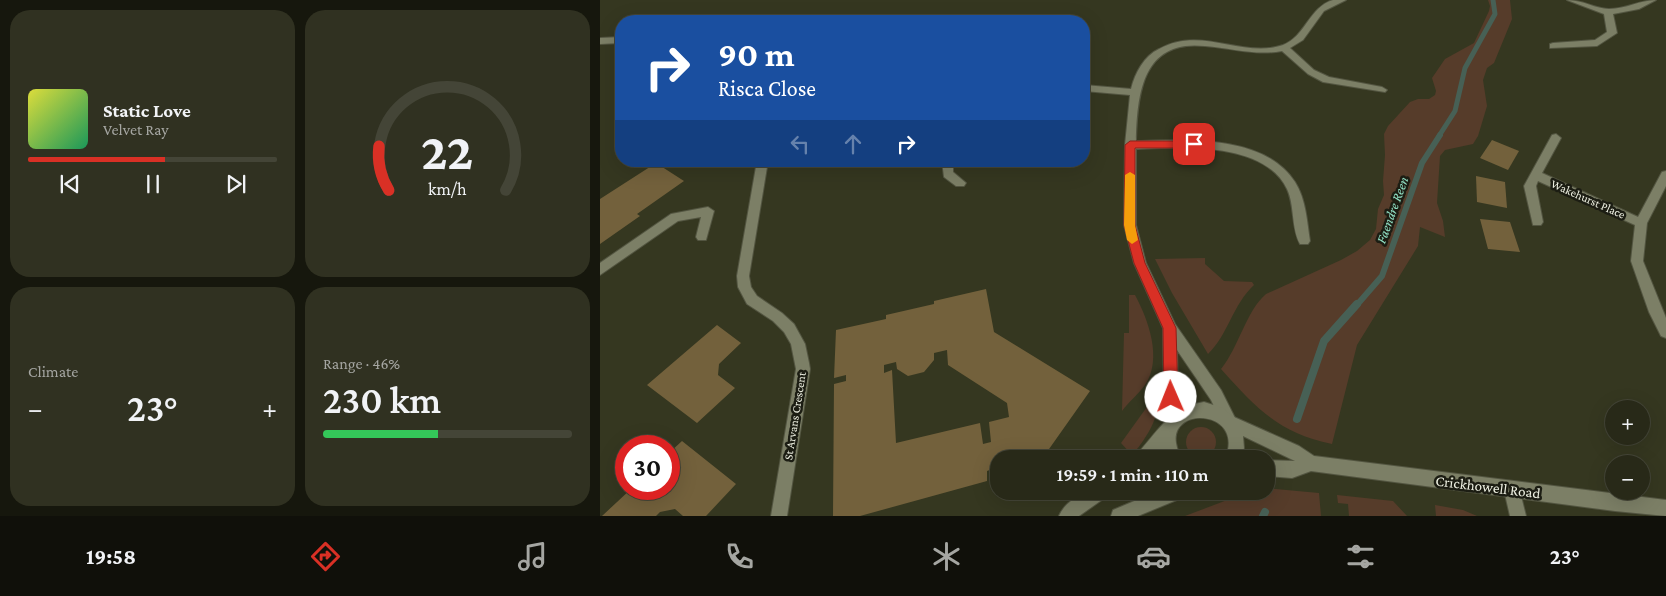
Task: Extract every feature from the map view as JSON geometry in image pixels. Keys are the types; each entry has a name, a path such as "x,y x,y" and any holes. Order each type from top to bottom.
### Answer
{"street":[{"path":"1235,450 1236,444 1229,422 1216,395 1170,328 1140,263 1132,239 1130,225 1130,114 1135,92 1148,61 1156,53 1178,44 1206,43 1260,50 1284,48 1300,39 1319,10 1326,4 1342,0"},
{"path":"1571,0 1608,12 1636,7 1652,0"},
{"path":"1552,46 1597,43 1612,33 1608,12"},
{"path":"600,42 615,41"},
{"path":"1284,48 1311,72 1326,80 1382,90"},
{"path":"1090,88 1135,92"},
{"name":"Wakehurst Place","path":"1538,222 1530,186 1556,138"},
{"path":"1130,145 1212,145 1252,154 1268,162 1281,171 1292,184 1304,241"},
{"name":"St Arvans Crescent","path":"762,167 743,276 744,287 748,296 756,305 785,323 795,336 801,354 803,369 779,516"},
{"path":"947,167 948,174 960,183"},
{"name":"Wakehurst Place","path":"1536,175 1641,223"},
{"name":"Wakehurst Place","path":"1666,175 1641,223 1637,261 1656,312 1666,332"},
{"path":"600,270 675,217 708,211 702,237"},
{"path":"1169,450 1172,426 1170,328"},
{"name":"Crickhowell Road","path":"1172,426 1182,414 1202,409 1213,411 1229,422 1294,451 1311,463 1512,490 1666,508"},
{"path":"1152,450 1172,426"},
{"name":"Crickhowell Road","path":"1275,469 1292,470 1311,463"},
{"path":"1512,490 1518,516"},
{"path":"1067,516 1076,506 1086,500"},
{"path":"1119,516 1157,500"}],"shaded area":[{"path":"1488,0 1510,0 1512,19 1494,63 1487,68 1483,80 1487,106 1478,136 1473,144 1445,150 1440,156 1437,203 1443,221 1445,237 1420,227 1418,246 1357,345 1332,444 1297,433 1283,426 1258,407 1221,369 1253,310 1266,294 1341,260 1357,251 1370,240 1376,229 1378,209 1384,195 1384,134 1388,126 1410,102 1418,99 1429,99 1435,95 1436,91 1432,78 1445,59 1474,43 1489,11"},
{"path":"1205,258 1205,264 1224,281 1252,282 1254,285 1241,301 1221,338 1208,354 1172,293 1155,259"},
{"path":"1129,295 1135,295 1149,327 1152,339 1153,363 1145,385 1122,411 1124,333 1129,333"},
{"path":"1162,386 1156,415 1144,439 1136,450 1127,450 1121,443"},
{"path":"1195,428 1207,428 1215,436 1216,442 1213,450 1189,450 1187,448 1187,436"},
{"path":"1275,489 1319,493 1321,516 1185,516 1227,500 1275,500"},
{"path":"1337,495 1393,501 1407,516 1349,516 1348,504 1338,503"},
{"path":"1435,505 1463,510 1477,516 1436,516"}],"building":[{"path":"1492,140 1519,151 1508,170 1480,158"},
{"path":"650,167 662,167 684,181 637,214 640,216 600,244 600,199"},
{"path":"1476,176 1505,182 1507,208 1477,202"},
{"path":"1480,219 1510,222 1520,252 1488,249"},
{"path":"986,289 994,332 1090,391 1048,450 990,450 990,470 987,471 987,481 860,516 833,516 834,384 846,381 846,375 834,378 836,330 886,319 886,315 934,304 934,301","holes":["947,350 948,365 1007,403 1009,417 989,422 991,442 983,444 980,423 896,443 892,370 884,373 884,365 896,362 897,369 908,376 924,372 934,360 934,353"]},
{"path":"717,325 741,343 719,364 718,375 735,388 697,423 647,385"},
{"path":"682,441 736,484 706,516 683,516 675,509 660,512 656,516 602,516 619,500 680,500 680,443"}],"waterway":[{"name":"Faendre Reen","path":"1439,136 1455,111 1465,68 1495,14 1493,0"},
{"name":"Faendre Reen","path":"1356,306 1382,276 1422,163 1440,135"},
{"name":"Faendre Reen","path":"1297,419 1324,341 1357,304"},
{"name":"Faendre Reen","path":"1263,516 1265,512"}],"slow traffic":[{"path":"1130,175 1130,225 1132,240"}],"route":[{"path":"1171,397 1170,328 1140,263 1132,239 1130,225 1130,145 1194,144"}]}
